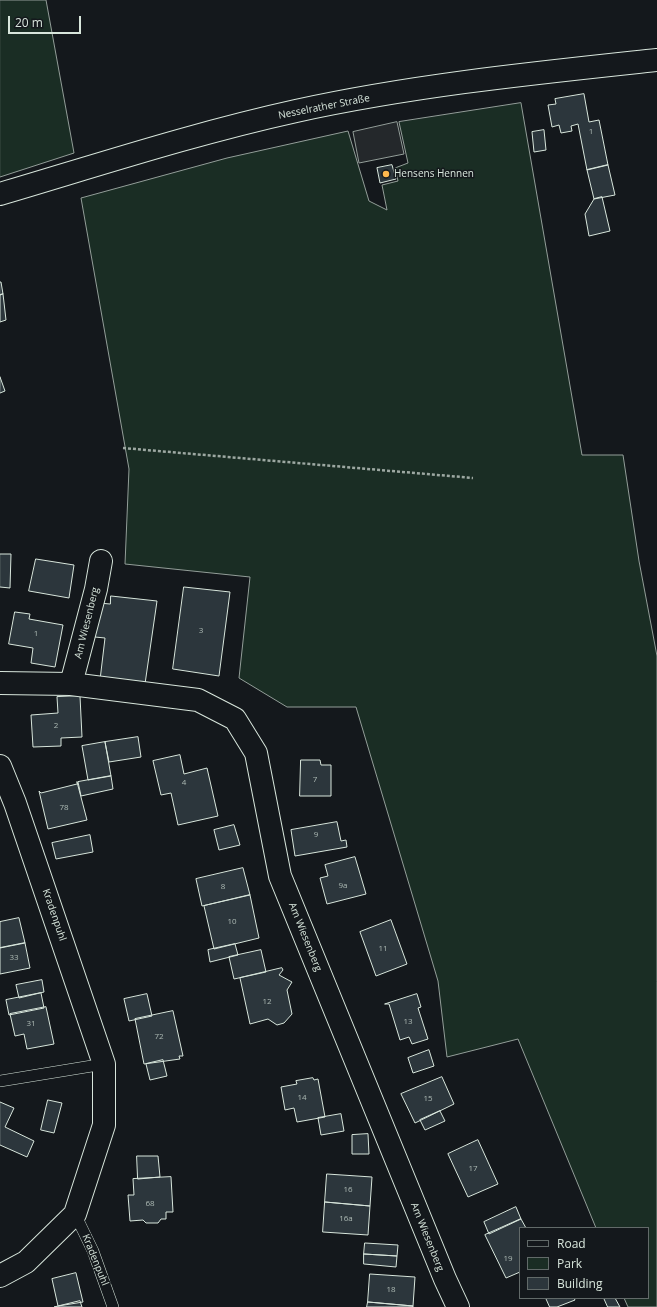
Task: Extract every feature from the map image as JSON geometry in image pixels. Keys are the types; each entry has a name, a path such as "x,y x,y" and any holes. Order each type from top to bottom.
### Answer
{"street":[{"name":"Nesselrather Straße","path":"0,194 175,143 296,111 422,88 657,60"},
{"name":"Am Wiesenberg","path":"71,684 96,589 101,561"},
{"name":"Am Wiesenberg","path":"0,683 71,684 198,700 236,718 256,753 280,876 436,1258 458,1307"},
{"name":"Kradenpuhl","path":"0,766 18,810 104,1064 104,1125 75,1214 26,1262 0,1276"}],"lane":[{"path":"0,1081 104,1064"},
{"name":"Kradenpuhl","path":"75,1214 93,1251 113,1307"}],"path":[{"path":"123,448 473,478"}],"green space":[{"path":"0,0 46,0 74,153 0,177"},
{"path":"521,103 582,455 623,455 639,561 657,656 657,1307 628,1307 624,1299 649,1299 649,1227 596,1227 518,1039 447,1057 438,981 356,707 287,707 239,678 250,577 125,564 129,469 81,198 227,158 348,131 369,201 387,210 382,185 398,181 395,168 408,163 399,122"}],"shaded area":[{"path":"397,122 404,154 359,163 353,132"}],"building":[{"path":"584,94 589,122 599,120 608,165 587,170 578,124 571,126 572,131 561,133 559,125 552,127 548,105 556,104 555,99"},
{"path":"544,130 546,150 534,152 532,132"},
{"name":"Hensens Hennen","path":"392,165 396,179 380,183 377,168"},
{"path":"608,165 615,195 594,199 587,170"},
{"path":"602,197 610,231 589,236 585,214 594,199"},
{"path":"0,282 3,294 0,295"},
{"path":"3,294 6,320 0,322 0,295"},
{"path":"0,377 5,391 0,393"},
{"path":"0,554 11,554 10,588 0,587"},
{"path":"36,559 74,565 69,598 29,591"},
{"path":"184,587 230,592 219,676 173,669"},
{"path":"111,596 157,601 145,684 100,680 105,638 95,637 99,603 110,604"},
{"path":"15,612 30,614 29,619 63,625 55,667 31,663 33,648 9,644"},
{"path":"80,696 82,737 61,738 61,746 33,747 31,715 58,713 57,697"},
{"path":"138,737 141,757 109,762 105,742"},
{"path":"105,742 111,776 88,780 82,746"},
{"path":"180,755 184,774 207,768 218,816 178,825 171,793 161,795 153,761"},
{"path":"301,760 320,760 321,765 331,765 331,796 300,796"},
{"path":"111,776 113,789 81,796 78,782"},
{"path":"77,782 87,820 48,829 39,791 41,793 77,784"},
{"path":"337,822 341,841 346,840 347,847 295,856 291,830"},
{"path":"234,825 240,845 219,850 214,830"},
{"path":"90,835 93,852 56,859 52,843"},
{"path":"355,857 366,894 327,904 320,878 328,876 325,865"},
{"path":"243,868 250,895 202,906 196,879"},
{"path":"250,895 259,938 214,949 204,906"},
{"path":"19,918 25,943 0,948 0,922"},
{"path":"391,920 407,964 376,976 360,932"},
{"path":"25,943 30,968 0,974 0,948"},
{"path":"235,944 238,955 210,962 208,950"},
{"path":"261,950 266,972 234,979 229,957"},
{"path":"282,968 283,970 279,975 292,982 287,990 292,1014 284,1023 277,1025 268,1019 250,1024 240,978"},
{"path":"42,980 44,992 19,998 16,985"},
{"path":"41,993 44,1008 9,1015 6,1000"},
{"path":"147,994 152,1016 129,1021 124,999"},
{"path":"417,994 421,1007 418,1008 428,1039 412,1044 409,1037 400,1040 389,1004 385,1004"},
{"path":"46,1007 54,1044 27,1049 24,1034 15,1036 10,1014"},
{"path":"173,1011 183,1056 179,1056 180,1059 144,1064 135,1019"},
{"path":"429,1050 434,1066 413,1073 408,1058"},
{"path":"163,1060 167,1076 150,1080 146,1064"},
{"path":"442,1077 454,1104 415,1123 401,1094"},
{"path":"313,1078 314,1080 318,1079 325,1117 297,1122 294,1108 285,1110 281,1087 297,1084 296,1081"},
{"path":"48,1100 62,1103 54,1133 41,1130"},
{"path":"0,1102 14,1108 5,1127 34,1141 27,1157 0,1145"},
{"path":"440,1111 445,1121 425,1130 420,1120"},
{"path":"341,1114 344,1131 321,1135 318,1118"},
{"path":"368,1134 369,1154 352,1154 352,1135"},
{"path":"478,1140 498,1184 468,1197 448,1154"},
{"path":"137,1156 158,1156 160,1177 138,1179"},
{"path":"327,1174 372,1177 370,1206 325,1202"},
{"path":"171,1177 173,1212 166,1212 166,1219 161,1219 158,1223 146,1223 143,1220 130,1221 128,1195 134,1195 133,1179"},
{"path":"325,1202 370,1206 368,1235 323,1232"},
{"path":"516,1207 521,1219 489,1234 484,1222"},
{"path":"521,1219 525,1227 519,1227 519,1272 506,1278 485,1235"},
{"path":"365,1243 398,1245 397,1256 364,1254"},
{"path":"364,1254 397,1256 396,1267 364,1264"},
{"path":"76,1273 83,1302 58,1306 52,1279"},
{"path":"370,1274 415,1277 413,1306 368,1302"},
{"path":"546,1299 575,1300 557,1307 550,1307"},
{"path":"604,1299 616,1299 620,1307 608,1307"},
{"path":"80,1301 82,1307 54,1307 58,1306"},
{"path":"368,1302 413,1306 413,1307 367,1307"}],"place":[{"name":"Hensens Hennen","path":"386,174"}]}
